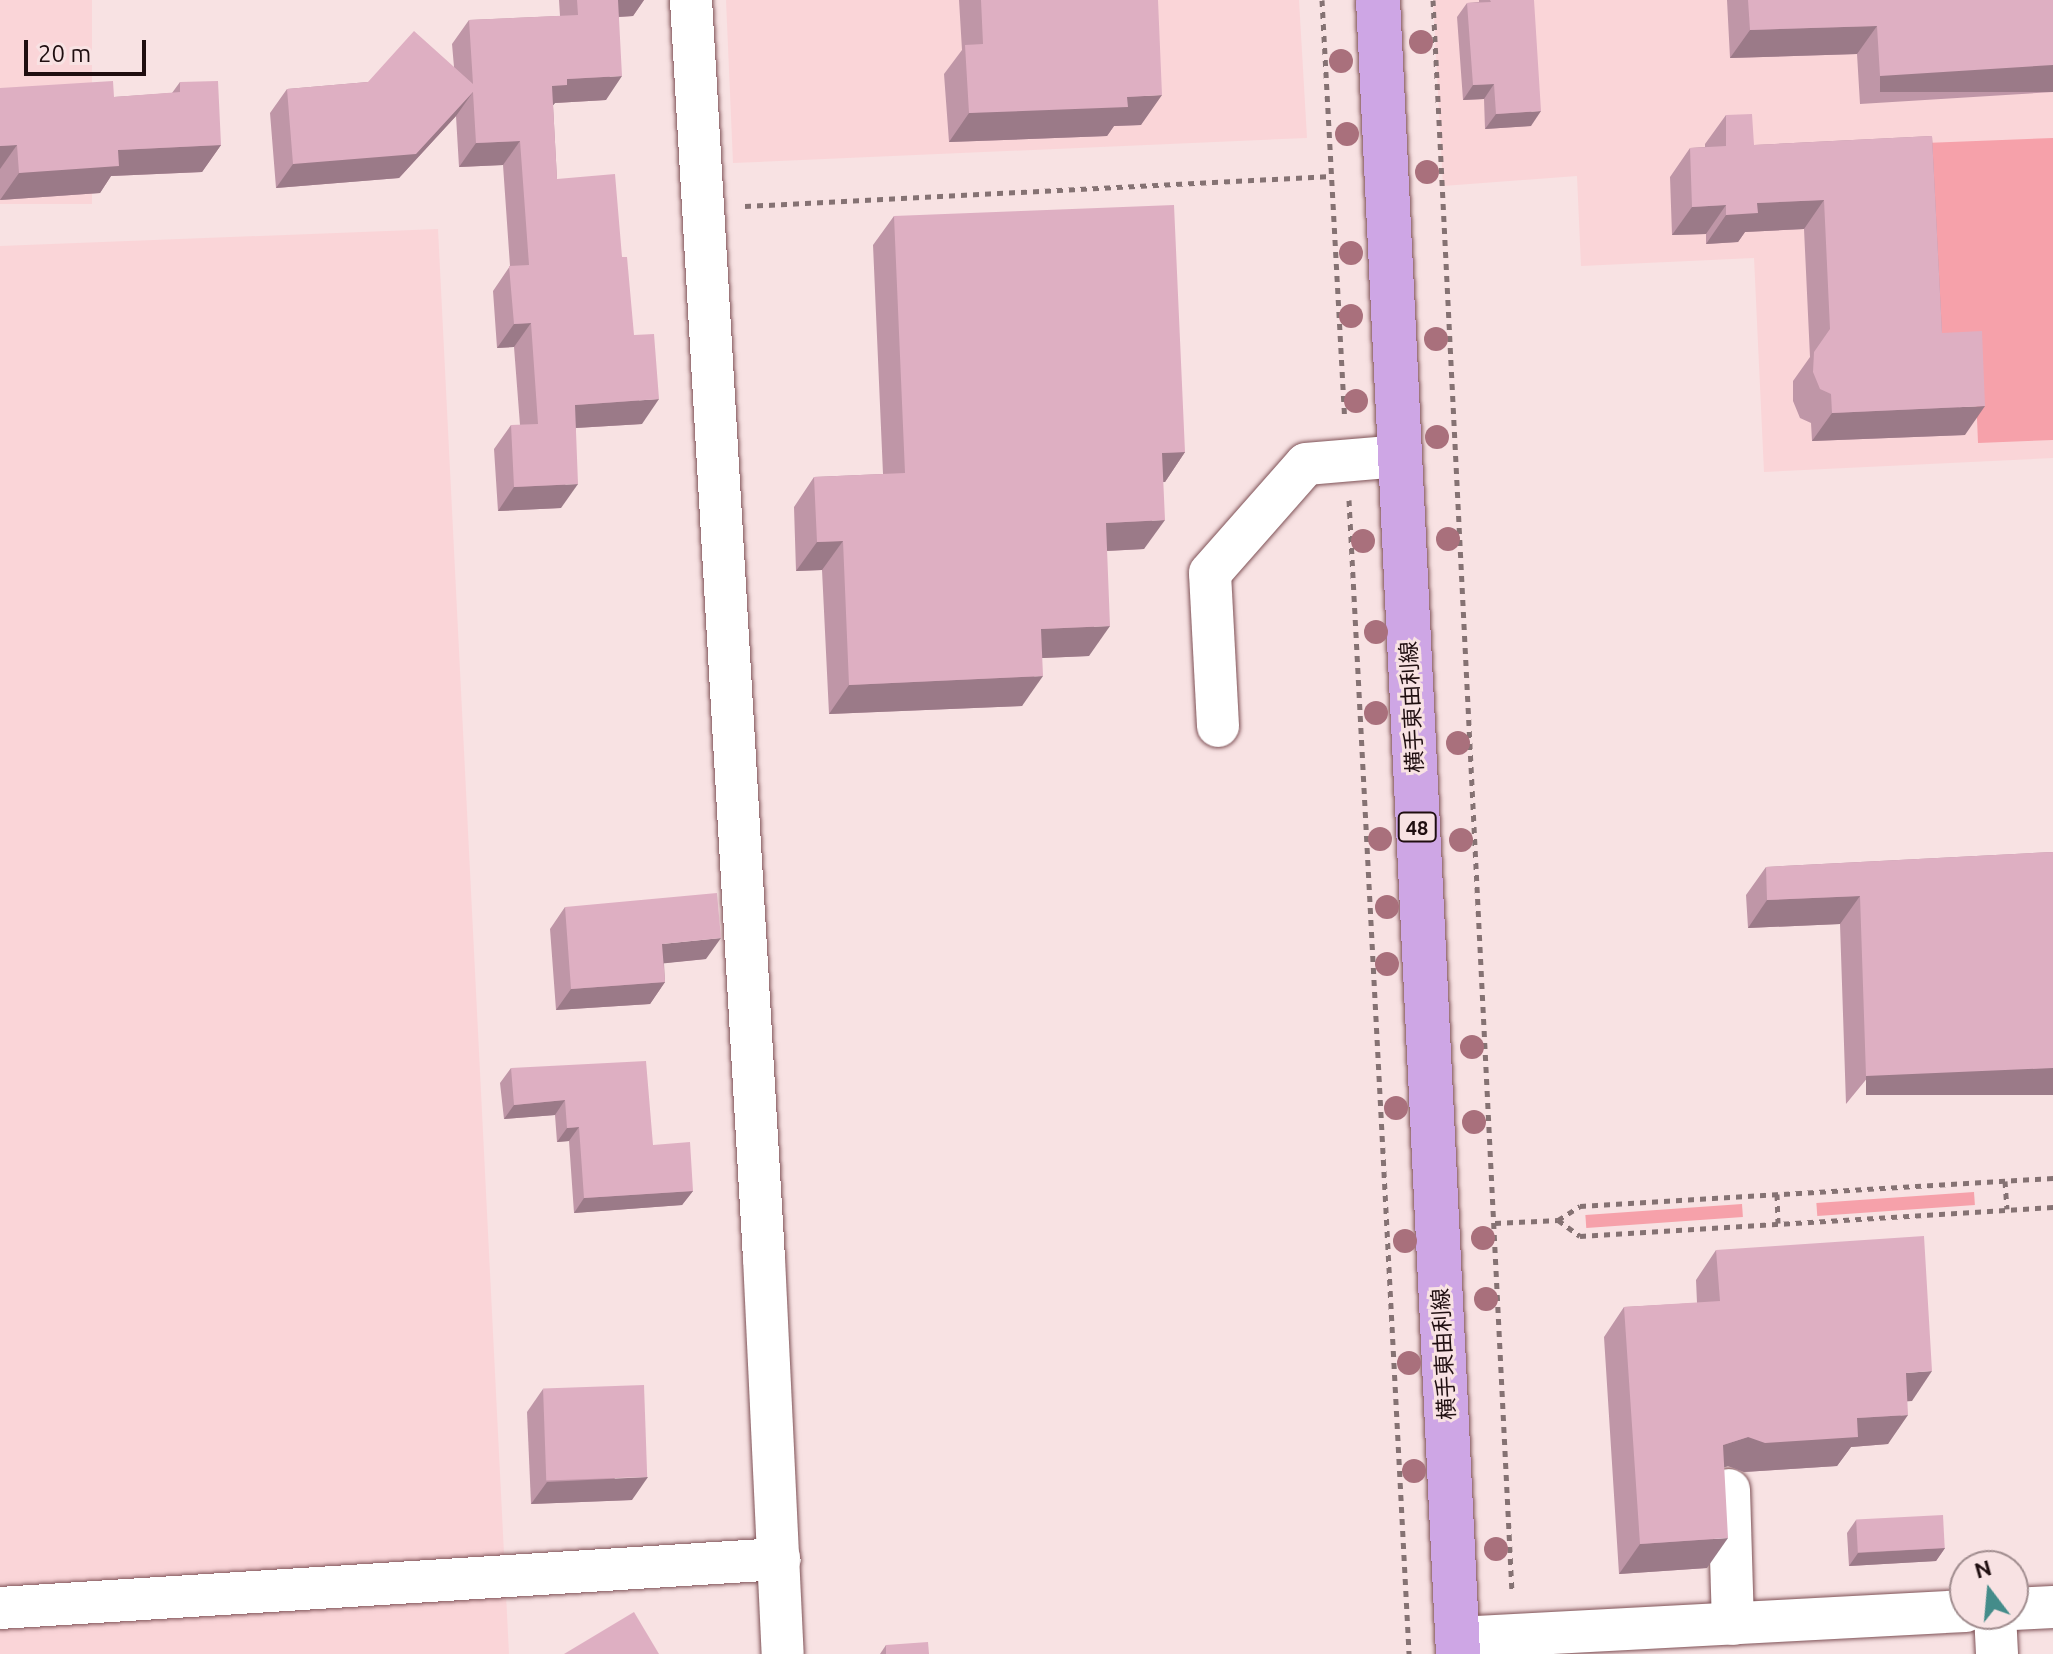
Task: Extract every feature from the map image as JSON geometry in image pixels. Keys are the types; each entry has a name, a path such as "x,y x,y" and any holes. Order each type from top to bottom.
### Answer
{"main road":[{"name":"横手東由利線","path":"1378,0 1458,1646"}],"street":[{"path":"691,0 783,1654"},
{"path":"1218,726 1210,573 1306,464 1399,456"},
{"path":"1729,1490 1733,1624"},
{"path":"0,1608 779,1559"},
{"path":"2029,1608 2053,1607"},
{"path":"1458,1646 1515,1635 1949,1612"},
{"path":"1996,1630 1997,1654"}],"path":[{"path":"1322,0 1409,1654"},
{"path":"1433,0 1515,1635"},
{"path":"704,208 1331,176"},
{"path":"1495,1223 1558,1220 1580,1206 2053,1178"},
{"path":"2005,1181 2007,1209"},
{"path":"1777,1194 1778,1223"},
{"path":"1558,1220 1580,1236 2053,1207"}],"shaded area":[{"path":"0,0 92,0 92,204 0,204"},
{"path":"726,0 1299,0 1307,138 733,163"},
{"path":"1433,0 2053,0 2053,458 1764,472 1754,258 1581,266 1577,176 1443,186"},
{"path":"2053,138 2053,440 1978,443 1974,344 1932,345 1925,143"},
{"path":"438,229 509,1654 0,1654 0,246"},
{"path":"1974,1192 1975,1205 1817,1216 1816,1203"},
{"path":"1742,1204 1743,1217 1586,1228 1585,1215"}],"building":[{"path":"577,0 618,0 622,76 567,79 567,85 552,86 557,179 615,174 622,257 627,257 634,335 654,334 659,399 575,405 578,484 514,487 511,425 538,424 531,323 514,324 509,266 529,265 520,141 476,143 473,92 416,154 293,164 287,89 368,82 414,31 473,84 469,20 578,15"},
{"path":"981,0 1158,0 1162,95 1127,97 1128,107 969,113 965,45 983,44"},
{"path":"1534,0 1541,111 1496,114 1494,84 1473,85 1467,3"},
{"path":"1748,0 2053,0 2053,65 1880,76 1877,26 1750,30"},
{"path":"113,81 114,97 180,92 180,82 218,81 221,145 118,150 119,166 19,173 17,145 0,146 0,88"},
{"path":"1752,114 1754,145 1932,136 1942,333 1982,331 1985,406 1832,413 1831,394 1820,389 1813,372 1814,352 1830,329 1824,200 1757,203 1758,213 1726,215 1726,205 1692,207 1690,148 1726,146 1726,115"},
{"path":"1174,205 1185,452 1162,453 1165,520 1106,523 1110,626 1041,629 1043,676 849,685 843,541 817,542 814,477 905,473 894,216"},
{"path":"2053,852 2053,1068 1866,1076 1860,896 1767,900 1766,867"},
{"path":"717,893 721,938 662,944 665,982 571,989 565,907"},
{"path":"646,1061 653,1145 690,1142 693,1191 584,1198 579,1127 567,1128 565,1100 514,1105 511,1068"},
{"path":"1924,1236 1932,1371 1906,1373 1908,1415 1857,1418 1858,1437 1765,1443 1748,1437 1723,1445 1728,1538 1640,1544 1624,1307 1720,1301 1716,1250"},
{"path":"644,1385 647,1477 546,1480 543,1389"},
{"path":"1943,1515 1945,1548 1858,1553 1856,1520"},
{"path":"634,1612 659,1654 564,1654"},
{"path":"928,1642 929,1654 886,1654 886,1645"}]}
